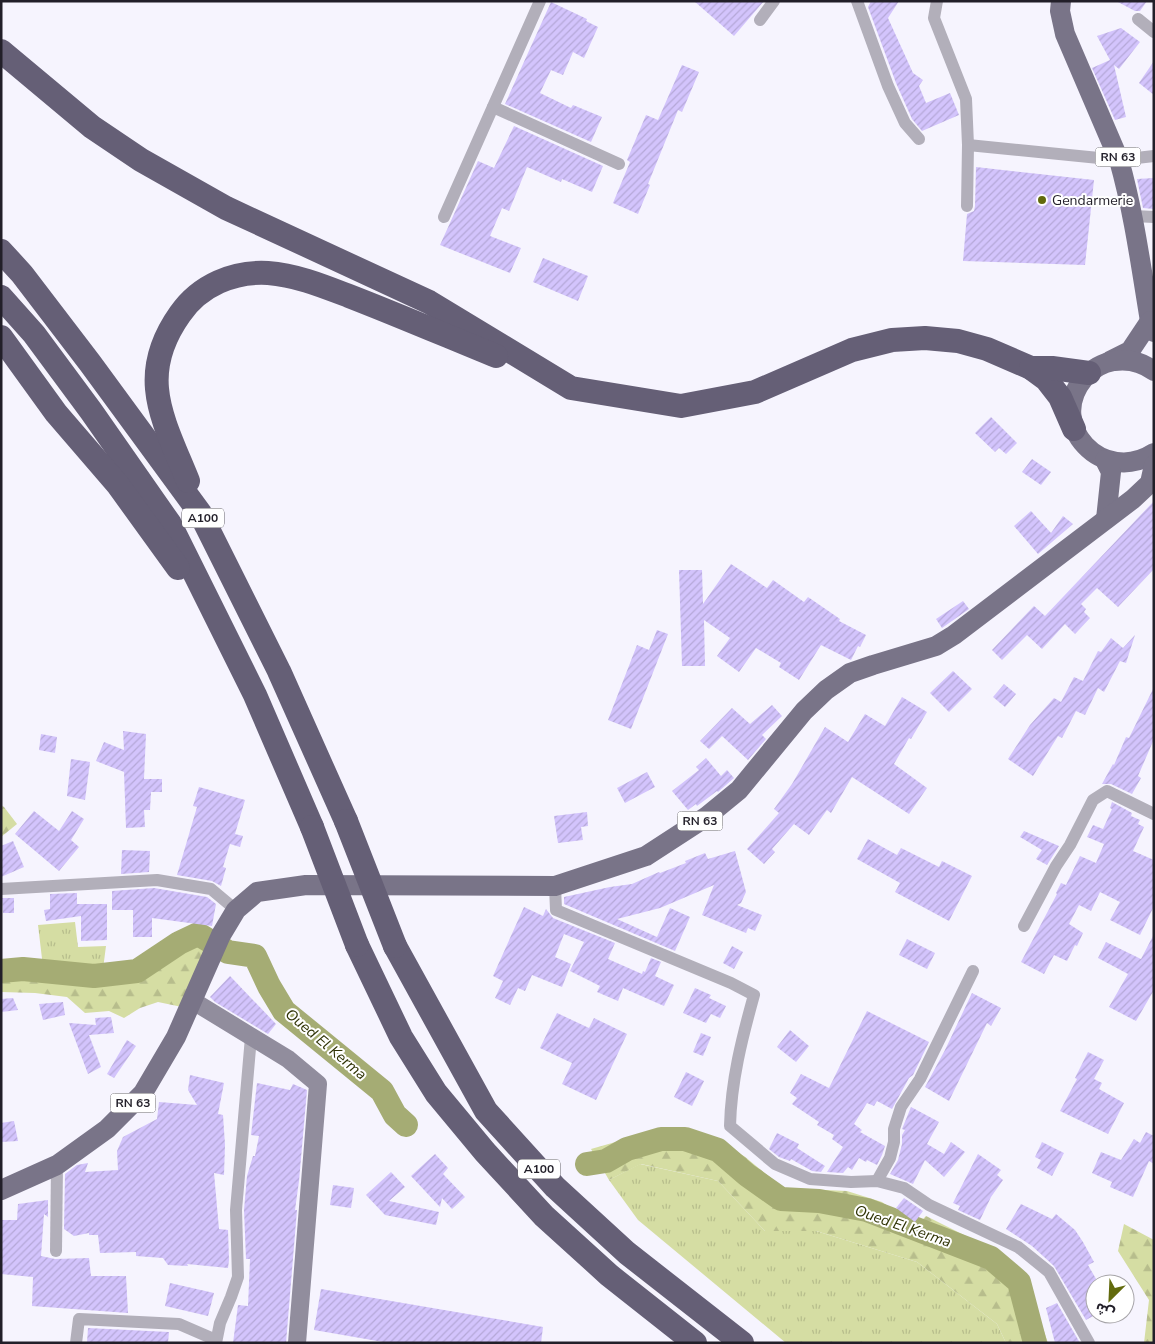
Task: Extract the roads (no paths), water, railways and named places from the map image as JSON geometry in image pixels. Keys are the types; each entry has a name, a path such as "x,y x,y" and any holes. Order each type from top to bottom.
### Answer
{"highway":[{"path":"2,52 92,128 141,160 226,208 429,302 571,388"},
{"name":"A100","path":"1,251 22,274 90,363 200,513 275,663 346,821 394,946 486,1111 555,1187 626,1253 742,1343"},
{"path":"200,513 163,418 156,388 158,359 168,331 185,306 207,287 233,276 268,273 291,276 388,311 571,388 681,406 755,392 852,350 892,340 925,338 958,341 987,349 1032,368 1046,379 1060,397 1074,429"},
{"name":"A100","path":"1,297 40,341 170,524 255,695 312,827 357,945 401,1037 436,1093 485,1152 544,1216 608,1275 696,1343"},
{"path":"1,337 56,413 118,485 171,557 255,695"},
{"path":"1032,368 1098,368"}],"main road":[{"name":"RN 63","path":"1061,1 1060,11 1065,34 1119,160 1133,216 1152,327"},
{"path":"1152,327 1130,351 1098,368 1079,384 1073,398 1071,414 1074,429 1081,442 1105,460 1118,463 1132,462 1145,458 1154,452"},
{"path":"1098,368 1122,360 1136,362 1154,371"},
{"path":"1105,460 1111,472 1106,520"},
{"path":"1106,520 1150,483 1154,465"},
{"name":"RN 63","path":"1,1190 57,1165 107,1129 143,1093 176,1037 221,935 236,910 257,892 306,885 555,886 646,856 706,817 739,790 804,711 826,690 850,673 873,664 936,646 954,635 1106,520"}],"street":[{"path":"444,217 540,1"},
{"path":"760,20 774,1"},
{"path":"857,1 888,86 905,123 919,138"},
{"path":"937,1 934,18 966,99 968,145 967,206"},
{"path":"1138,19 1154,32"},
{"path":"493,107 619,164"},
{"path":"968,145 1119,160 1148,156 1154,145"},
{"path":"1133,216 1154,217"},
{"path":"1024,926 1070,844 1092,800 1107,791 1154,814"},
{"path":"1,889 157,880 211,889 236,910"},
{"path":"555,886 556,910 731,983 754,995 738,1053 731,1096 730,1126 775,1164 810,1179 851,1182 877,1181 904,1188 929,1205 1018,1247 1049,1272 1089,1343"},
{"path":"877,1181 890,1158 894,1142 894,1129 901,1107 920,1079 973,971"},
{"path":"193,1001 288,1060 318,1084 297,1343"},
{"path":"76,1343 79,1319 179,1324 216,1341 220,1323 238,1277 236,1210 251,1037"},
{"path":"56,1251 57,1165"}],"waterway":[{"name":"Oued El Kerma","path":"1,971 23,969 94,976 137,971 179,943 198,934 228,952 255,956 269,986 284,1011 382,1091 395,1115 406,1125"},
{"name":"Oued El Kerma","path":"587,1164 606,1161 627,1149 661,1139 685,1139 718,1150 747,1175 781,1199 819,1201 867,1210 991,1258 1019,1282 1035,1343"}],"place":[{"name":"Gendarmerie","path":"1042,200"}]}
